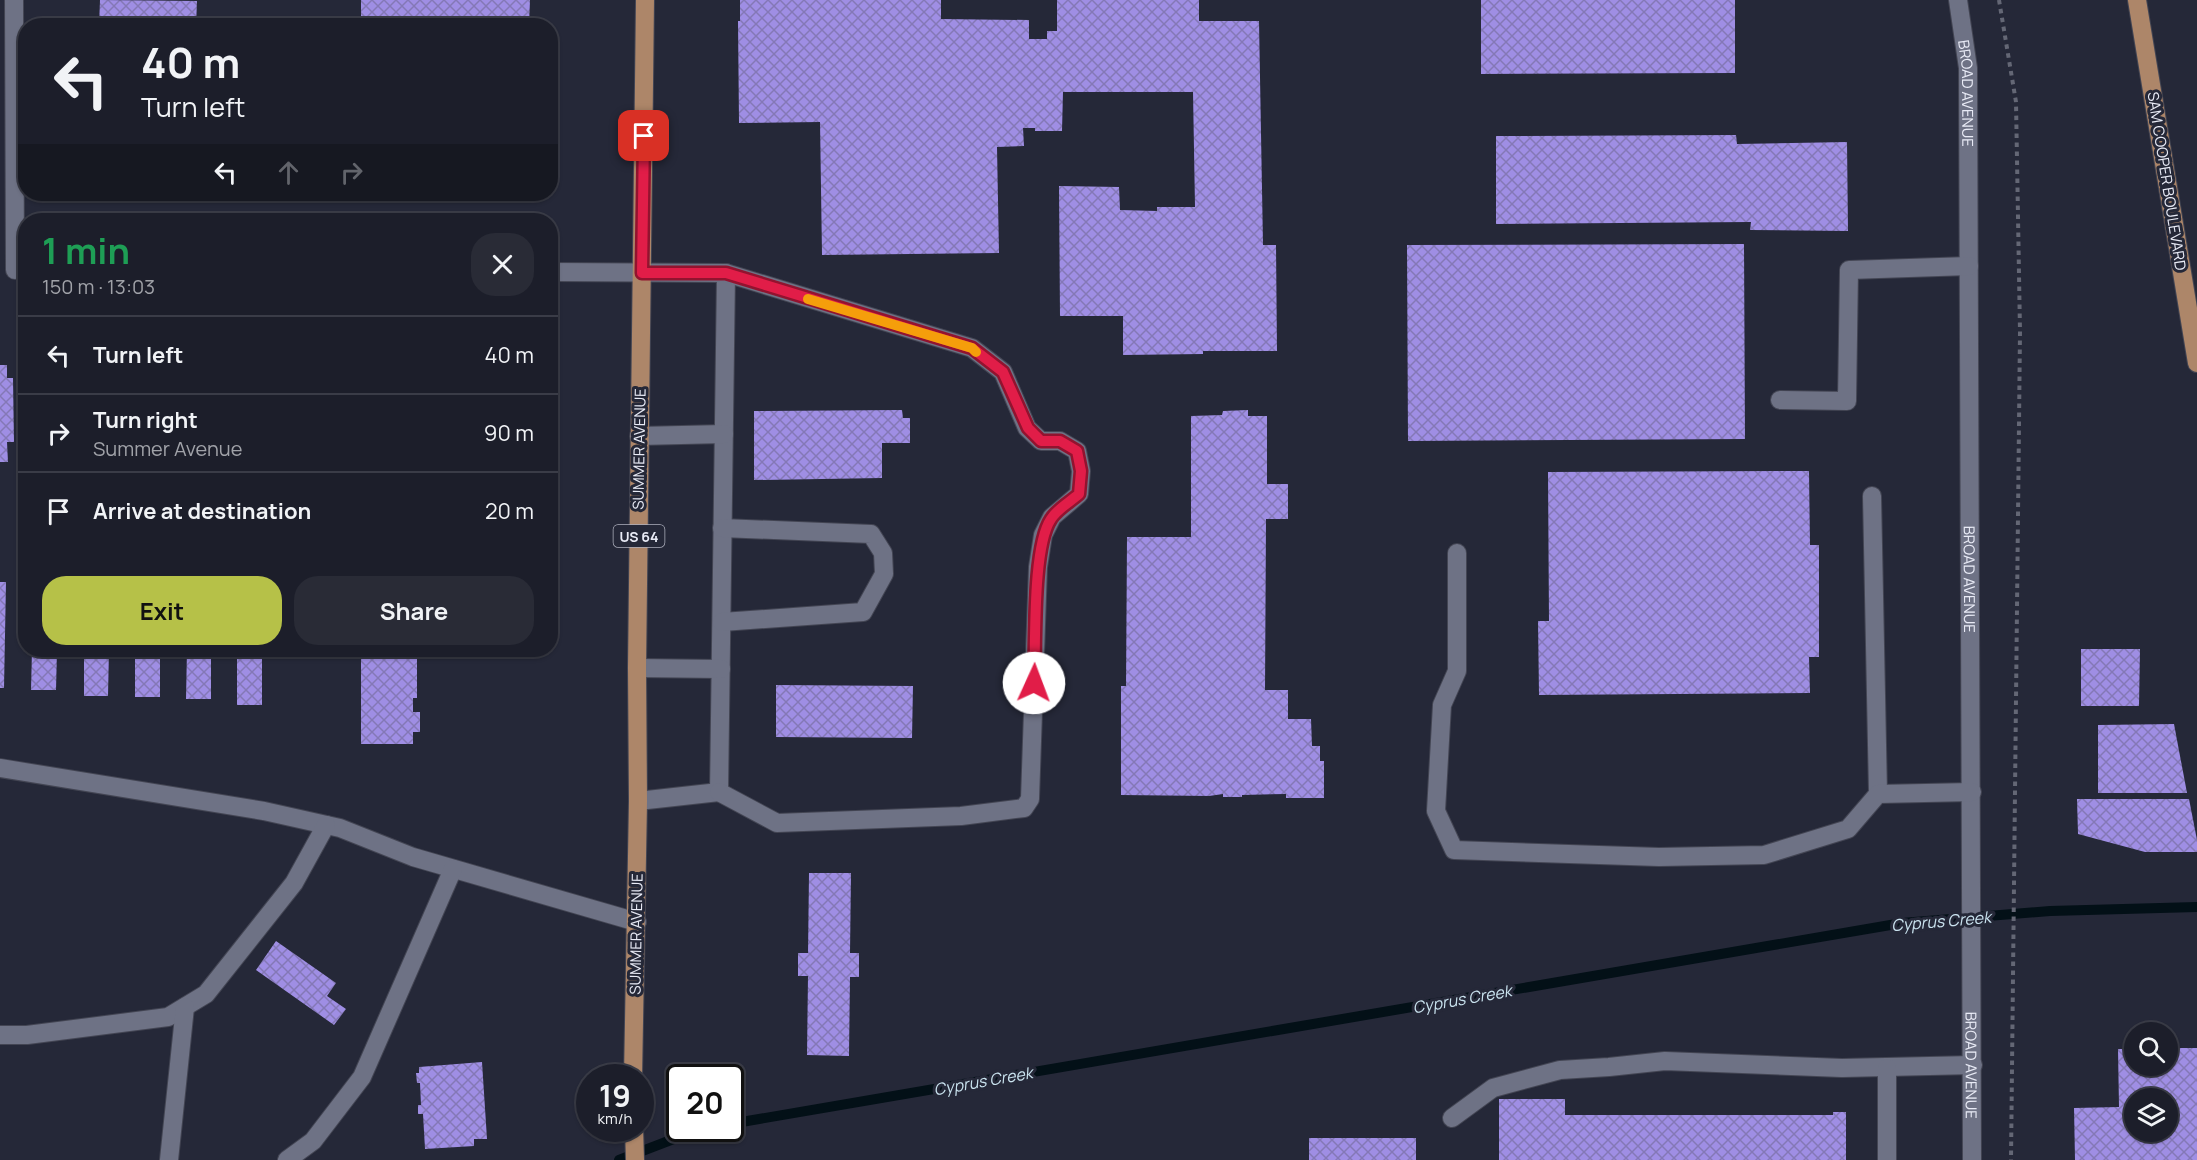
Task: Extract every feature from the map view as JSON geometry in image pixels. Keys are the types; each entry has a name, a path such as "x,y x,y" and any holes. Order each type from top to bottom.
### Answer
{"main road":[{"name":"SUMMER AVENUE","path":"633,1064 637,922 639,436 645,0"},
{"name":"SAM COOPER BOULEVARD","path":"2136,0 2197,363"},
{"path":"634,1142 635,1160"}],"street":[{"path":"14,0 14,270"},
{"name":"BROAD AVENUE","path":"1958,0 1968,68 1972,1160"},
{"path":"1780,400 1847,401 1849,270 1969,266"},
{"path":"558,272 726,273 972,348 1003,372 1028,428 1041,441 1060,441 1077,451 1081,471 1079,494 1052,517 1043,535 1038,567 1030,799 1024,808 962,816 777,823 719,792 638,801"},
{"path":"719,792 726,273"},
{"path":"639,436 724,434"},
{"path":"1457,553 1457,671 1442,705 1436,811 1454,850 1659,857 1764,855 1848,829 1878,794 1872,496"},
{"path":"722,528 871,534 883,553 884,574 863,612 722,622"},
{"path":"637,668 720,669"},
{"path":"0,768 254,809 340,828 413,857 637,922"},
{"path":"1878,794 1972,792"},
{"path":"0,1035 27,1035 168,1017 185,1007 206,993 294,884 326,825"},
{"path":"287,1160 313,1141 362,1077 453,869"},
{"path":"169,1160 185,1007"},
{"path":"1452,1118 1493,1088 1560,1070 1665,1061 1842,1068 1973,1065"},
{"path":"1887,1068 1887,1160"}],"path":[{"path":"1999,0 2016,102 2020,332 2012,1160"}],"building":[{"path":"100,0 197,1 196,18 99,18"},
{"path":"361,0 530,0 529,18 361,18"},
{"path":"740,0 941,0 941,19 1029,20 1029,39 1047,39 1047,31 1057,31 1057,0 1199,0 1199,21 1259,21 1263,245 1276,245 1277,351 1203,351 1203,354 1123,355 1123,316 1060,316 1059,186 1119,187 1120,210 1157,211 1157,207 1195,207 1193,92 1063,92 1062,131 1035,131 1035,128 1023,128 1024,146 997,147 999,253 822,255 820,122 739,123 738,21 740,21"},
{"path":"1481,0 1735,0 1735,73 1481,74"},
{"path":"1736,135 1737,144 1847,142 1848,231 1750,230 1751,222 1496,224 1496,136"},
{"path":"1744,244 1745,439 1408,441 1407,245"},
{"path":"0,365 7,365 7,378 13,378 14,442 7,442 8,462 0,462"},
{"path":"902,410 903,418 910,418 910,443 882,443 882,478 754,480 754,411"},
{"path":"1248,410 1248,416 1267,416 1267,484 1288,484 1288,519 1266,519 1265,690 1288,690 1288,719 1311,719 1312,746 1320,746 1320,761 1324,761 1324,798 1286,798 1286,794 1242,795 1242,797 1223,797 1223,794 1209,796 1121,795 1121,686 1126,686 1127,537 1191,537 1191,416 1222,415 1223,411"},
{"path":"1809,471 1810,545 1819,545 1819,657 1809,657 1810,693 1539,695 1538,621 1549,621 1548,472"},
{"path":"0,582 6,582 4,688 0,688"},
{"path":"2081,649 2140,649 2139,706 2081,706"},
{"path":"32,657 57,657 56,690 31,690"},
{"path":"84,657 109,657 108,696 84,696"},
{"path":"135,657 160,657 160,697 135,697"},
{"path":"187,657 211,657 211,699 186,699"},
{"path":"237,657 262,657 262,705 237,705"},
{"path":"361,657 417,657 417,698 413,698 413,712 420,712 420,732 413,732 413,744 361,744"},
{"path":"776,685 913,686 912,738 776,737"},
{"path":"2174,724 2187,793 2098,793 2098,725"},
{"path":"2077,799 2189,799 2197,852 2145,852 2078,834"},
{"path":"809,873 851,873 850,953 859,953 859,977 850,977 849,1056 807,1055 808,976 798,976 798,953 808,953"},
{"path":"276,941 336,983 327,996 346,1009 334,1025 256,970"},
{"path":"2178,1048 2197,1048 2197,1160 2075,1160 2074,1108 2119,1107 2118,1049 2124,1049 2124,1076 2178,1076"},
{"path":"482,1062 487,1139 474,1139 474,1146 425,1149 423,1114 418,1114 418,1105 421,1105 420,1083 417,1083 416,1073 419,1073 419,1067"},
{"path":"1499,1099 1565,1099 1565,1115 1833,1115 1833,1112 1846,1112 1846,1160 1499,1160"},
{"path":"1309,1138 1416,1138 1416,1160 1309,1160"}],"waterway":[{"name":"Cyprus Creek","path":"744,1122 1902,923 2050,911 2197,907"},
{"name":"Cyprus Creek","path":"619,1160 666,1142"}],"slow traffic":[{"path":"808,299 972,348 976,352"}],"route":[{"path":"644,136 642,273 726,273 972,348 1003,372 1028,428 1041,441 1060,441 1077,451 1081,471 1079,494 1052,517 1043,535 1038,567 1034,683"}]}
